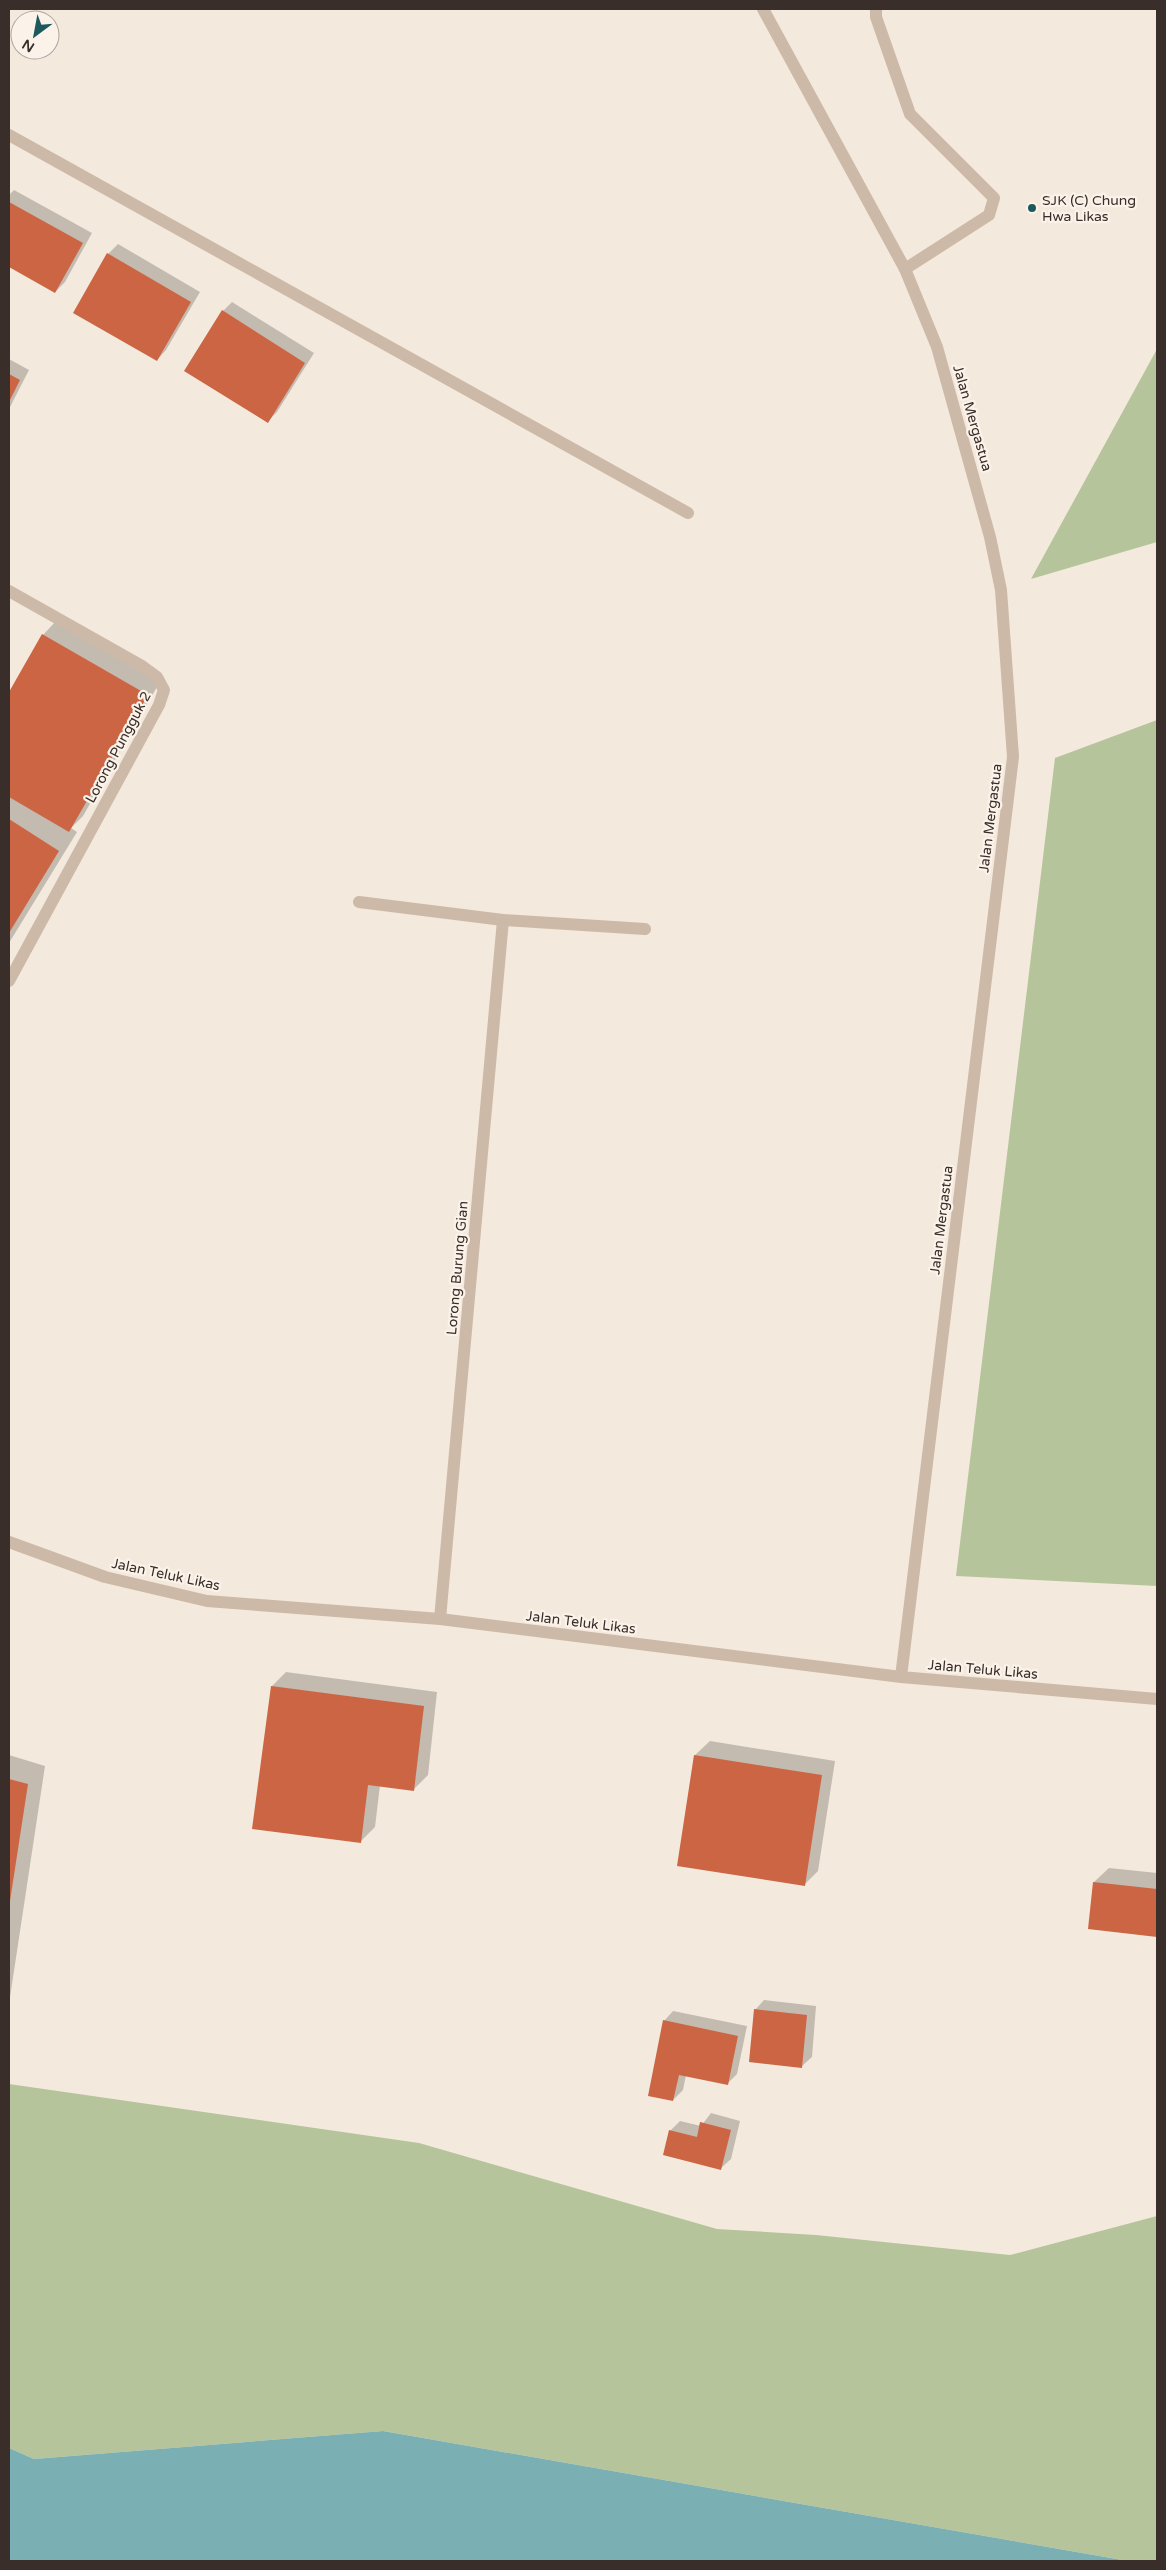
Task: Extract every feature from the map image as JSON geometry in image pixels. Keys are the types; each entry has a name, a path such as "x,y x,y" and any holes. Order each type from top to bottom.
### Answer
{"street":[{"name":"Jalan Mergastua","path":"763,9 905,269 937,346 990,537 1001,590 1013,757 901,1677"},
{"path":"876,9 876,17 910,114 994,198 989,216 905,269"},
{"path":"9,135 688,513"},
{"name":"Lorong Pungguk 2","path":"9,591 142,666 157,677 164,690 159,705 9,982"},
{"path":"359,902 503,920 645,929"},
{"name":"Lorong Burung Gian","path":"440,1619 503,920"},
{"name":"Jalan Teluk Likas","path":"9,1542 105,1577 208,1601 440,1619 901,1677 1157,1699"}],"green space":[{"path":"1157,349 1157,542 1031,579"},
{"path":"1157,720 1157,1586 956,1576 1055,758"},
{"path":"9,2084 419,2143 717,2229 816,2235 1010,2255 1157,2216 1157,2561 1128,2561 383,2431 34,2459 9,2448"}],"water":[{"path":"383,2431 1128,2561 9,2561 9,2448 34,2459"}],"building":[{"path":"9,202 83,243 55,293 9,267"},
{"path":"107,253 191,302 157,361 73,313"},
{"path":"222,310 305,363 268,423 184,371"},
{"path":"9,374 20,380 9,402"},
{"path":"42,634 148,695 69,832 9,797 9,692"},
{"path":"9,819 59,851 9,933"},
{"path":"271,1686 424,1706 414,1791 368,1785 361,1843 252,1829"},
{"path":"694,1755 822,1775 805,1886 677,1866"},
{"path":"9,1779 28,1784 10,1901 9,1901"},
{"path":"1093,1882 1157,1889 1157,1937 1088,1929"},
{"path":"754,2009 807,2015 802,2068 749,2062"},
{"path":"663,2020 738,2036 728,2085 679,2075 673,2101 648,2096"},
{"path":"700,2122 731,2130 721,2170 663,2155 669,2130 697,2137"}],"place":[{"name":"SJK (C) Chung Hwa Likas","path":"1032,208"}]}
